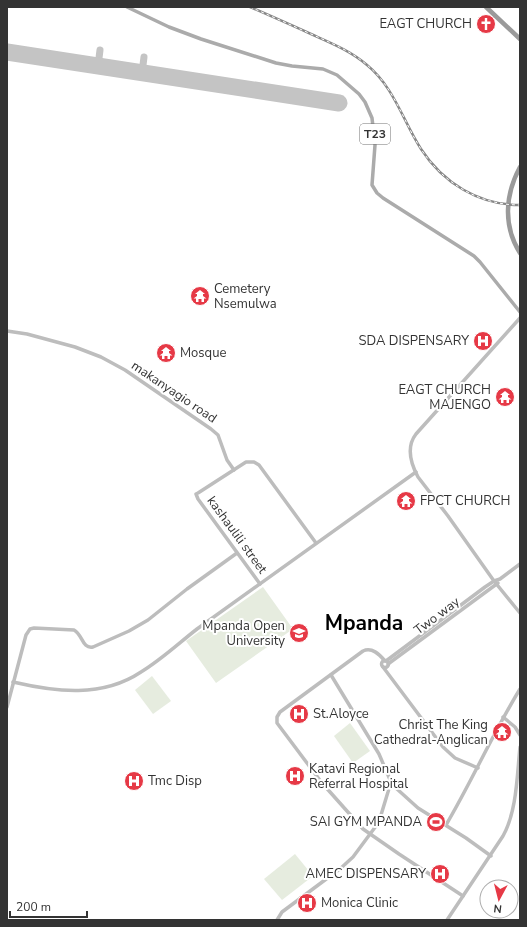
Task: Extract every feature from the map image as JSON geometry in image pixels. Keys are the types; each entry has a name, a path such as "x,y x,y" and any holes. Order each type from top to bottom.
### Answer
{"highway":[{"path":"486,7 520,39"},
{"path":"520,167 511,187 508,205 510,230 513,240 520,253"}],"main road":[{"name":"T23","path":"127,7 169,27 201,39 276,63 323,69 337,75 359,94 365,102 372,118 375,145 372,185 377,193 474,256 483,265 520,312"}],"street":[{"path":"520,318 413,438 410,449 416,472 494,581 520,613"},
{"name":"makanyagio road","path":"7,332 27,334 75,347 101,357 125,370 218,435 227,460 234,470"},
{"path":"234,470 246,462 250,461 256,463 316,543"},
{"name":"kashaulili street","path":"234,470 196,494 198,499 260,584"},
{"path":"13,682 64,691 97,689 118,683 141,672 168,653 197,628 416,472"},
{"path":"7,707 26,635 30,629 74,630 79,633 86,646 89,648 93,647 129,631 156,615 187,589 237,553"},
{"path":"381,657 388,658 391,656 494,581 500,579 520,564"},
{"path":"497,584 500,579"},
{"name":"Two way","path":"387,663 497,584"},
{"path":"391,676 387,663 376,652 370,649 365,650 280,712 277,717 277,723 322,783 354,819 370,834 463,896"},
{"path":"376,652 382,666 443,747 455,758 478,768"},
{"path":"382,666 385,668 391,656"},
{"path":"331,675 379,754 391,782 397,789 418,808 491,856"},
{"path":"446,825 478,768 503,717 520,689"},
{"path":"503,717 515,727 520,735"},
{"path":"448,920 506,832 512,816 520,747"},
{"path":"277,920 282,912 349,862 370,834 381,815 391,782"},
{"path":"388,790 397,789"}],"shaded area":[{"path":"263,587 293,629 216,683 186,641"},
{"path":"152,676 171,701 153,714 135,690"},
{"path":"350,723 370,751 353,763 334,736"},
{"path":"295,854 313,876 282,900 264,879"}],"taxiway":[{"path":"98,66 100,50"},
{"path":"142,73 144,57"}],"runway":[{"path":"7,52 339,103"}],"railway":[{"path":"250,7 348,51 361,60 384,83 421,149 440,172 451,182 476,196 490,201 520,205"}],"place":[{"name":"EAGT CHURCH","path":"486,24"},
{"name":"Cemetery Nsemulwa","path":"200,296"},
{"name":"SDA DISPENSARY","path":"483,341"},
{"name":"Mosque","path":"166,353"},
{"name":"EAGT CHURCH MAJENGO","path":"505,397"},
{"name":"FPCT CHURCH","path":"406,501"},
{"name":"Mpanda Open University","path":"299,633"},
{"name":"St.Aloyce","path":"299,714"},
{"name":"Christ The King Cathedral-Anglican","path":"502,732"},
{"name":"Katavi Regional Referral Hospital","path":"295,776"},
{"name":"Tmc Disp","path":"134,781"},
{"name":"SAI GYM MPANDA","path":"436,822"},
{"name":"AMEC DISPENSARY","path":"440,874"},
{"name":"Monica Clinic","path":"307,903"}],"district":[{"name":"Mpanda","path":"364,623"}]}
